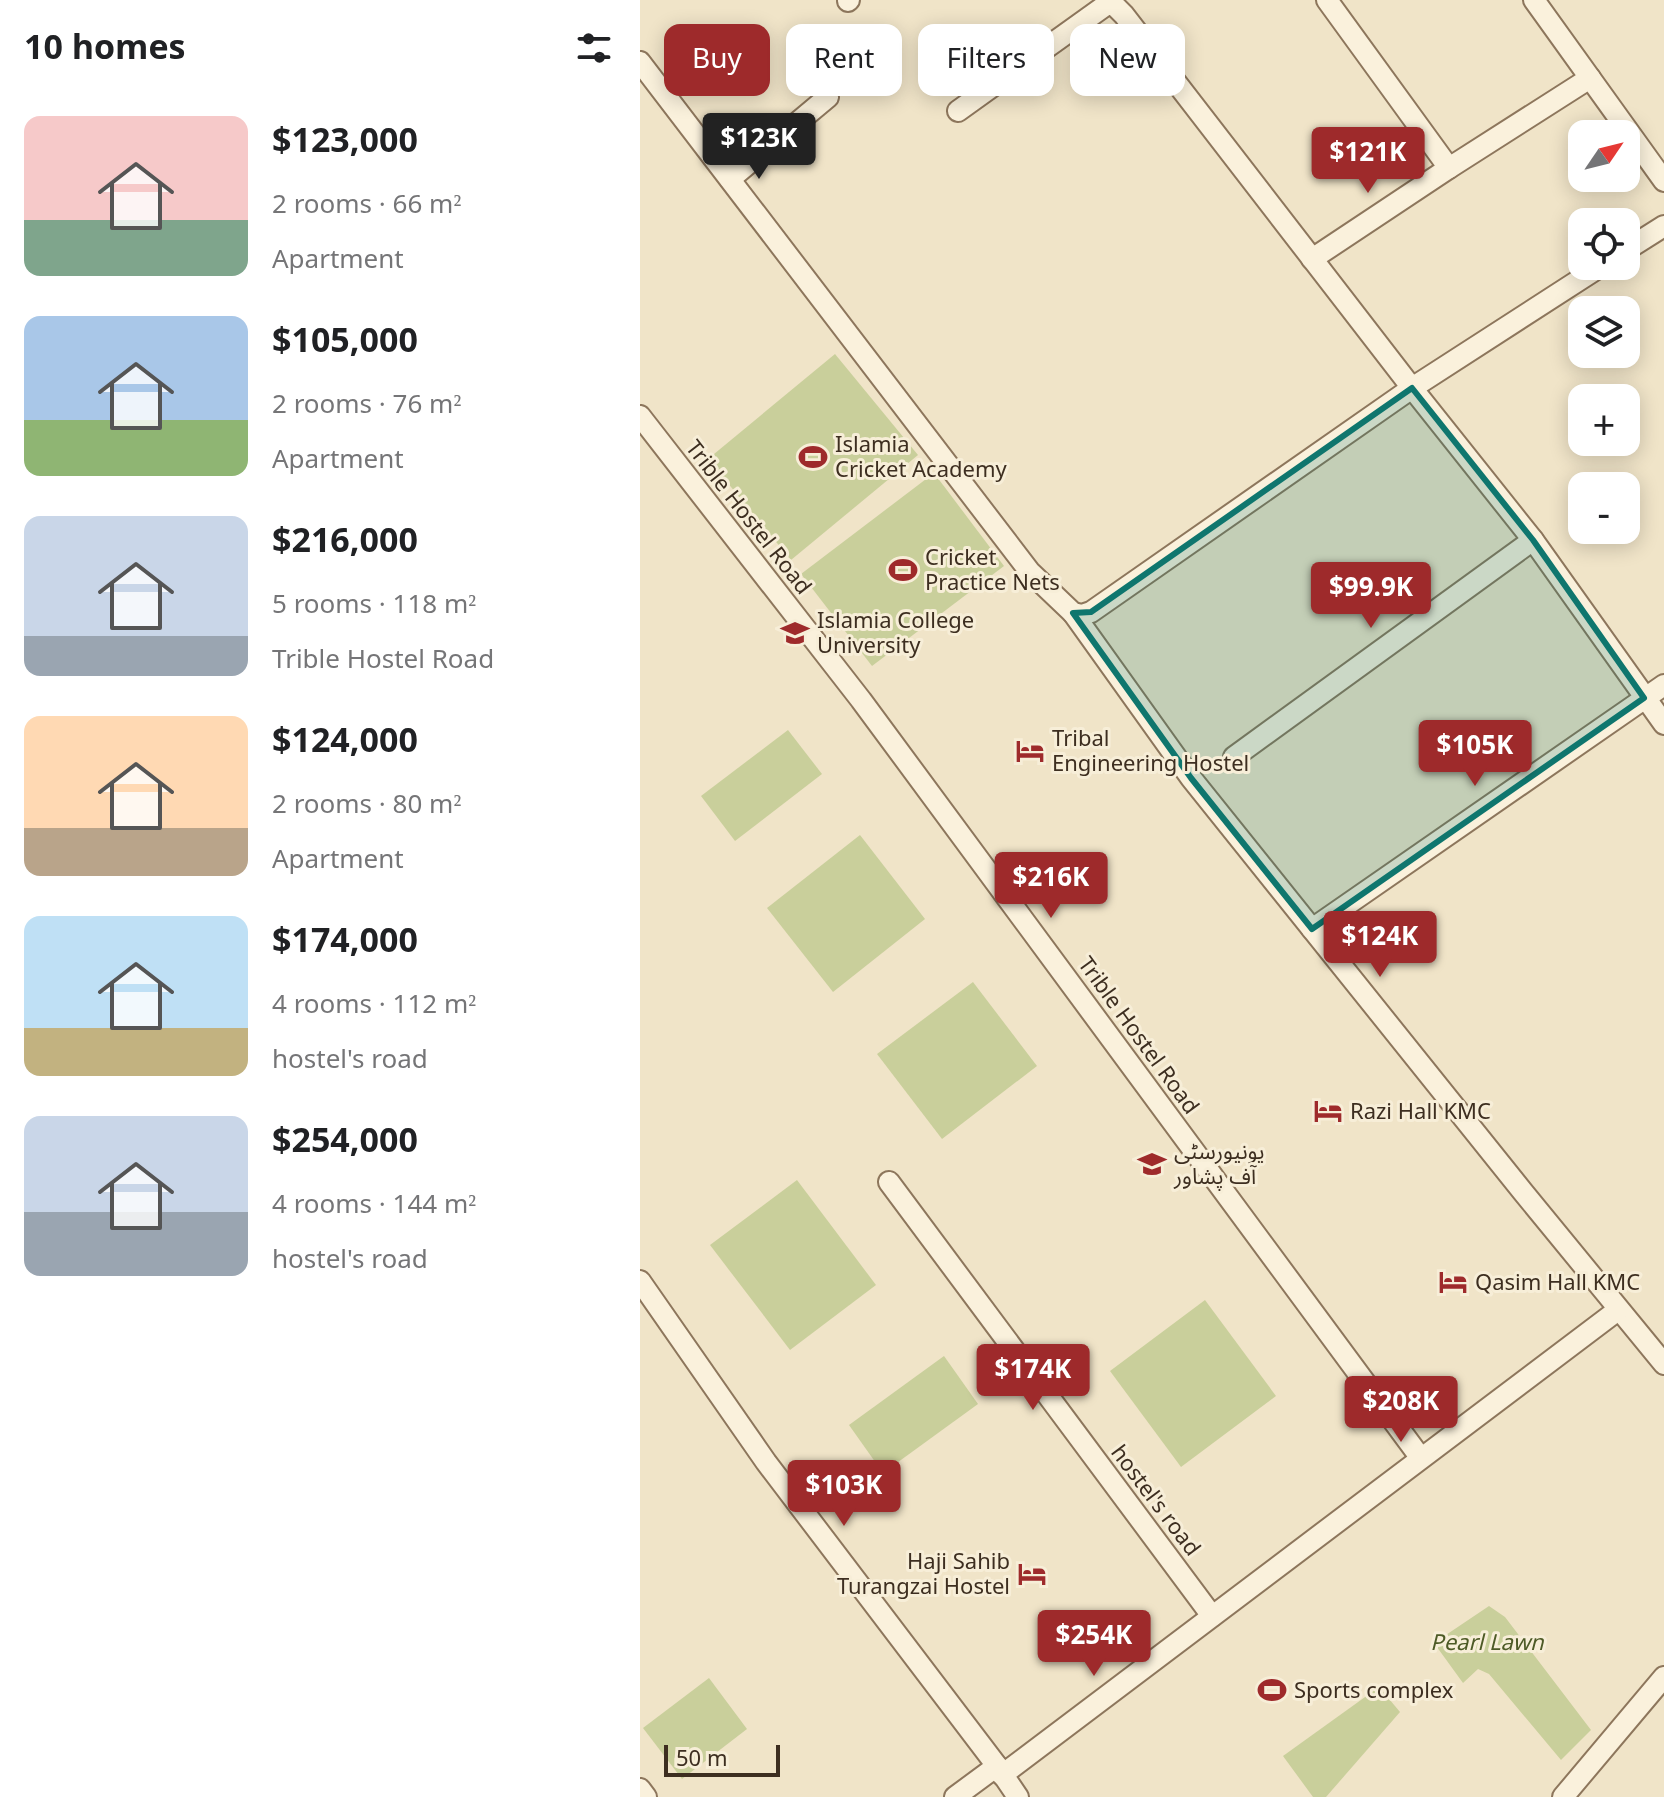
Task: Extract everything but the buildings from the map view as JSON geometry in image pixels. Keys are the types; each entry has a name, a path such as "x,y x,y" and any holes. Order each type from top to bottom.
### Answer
{"street":[{"path":"1327,0 1449,168"},
{"path":"1534,0 1664,181"},
{"path":"958,111 1106,5 1114,5 1533,540 1664,724"},
{"path":"640,62 1030,572 1073,613 1191,778 1664,1364"},
{"path":"1312,259 1590,78"},
{"path":"730,179 828,97"},
{"path":"1640,241 1664,226"},
{"path":"1073,613 1082,615 1091,612 1412,388 1579,280"},
{"name":"Trible Hostel Road","path":"640,416 861,700 1420,1457"},
{"path":"1234,757 1533,540"},
{"path":"1312,929 1664,685"},
{"name":"hostel's road","path":"889,1182 1212,1616"},
{"path":"640,1281 766,1462 1018,1797"},
{"path":"955,1797 999,1770 1212,1616 1618,1310"},
{"path":"1563,1797 1664,1677"},
{"path":"640,1789 646,1797"}],"highlighted area":[{"path":"1412,388 1533,540 1644,698 1312,929 1191,778 1073,613 1091,612"}],"green space":[{"name":"Islamia Cricket Academy","path":"835,354 918,455 791,560 708,459"},
{"name":"Cricket Practice Nets","path":"934,473 1004,566 872,666 801,574"},
{"path":"788,730 822,774 735,841 701,796"},
{"path":"860,835 925,919 833,992 767,908"},
{"path":"973,982 1037,1066 942,1139 877,1054"},
{"path":"797,1180 876,1285 790,1350 710,1245"},
{"path":"1205,1300 1276,1396 1181,1467 1110,1371"},
{"path":"944,1356 978,1404 883,1473 849,1425"},
{"name":"Pearl Lawn","path":"1489,1606 1505,1617 1591,1730 1561,1760 1489,1674 1478,1669 1463,1683 1434,1643"},
{"path":"709,1678 747,1729 682,1779 643,1728"},
{"path":"1379,1687 1400,1712 1326,1797 1313,1797 1283,1756"}],"place":[{"name":"Islamia Cricket Academy","path":"813,457"},
{"name":"Cricket Practice Nets","path":"903,570"},
{"name":"Islamia College University","path":"795,633"},
{"name":"Tribal Engineering Hostel","path":"1030,751"},
{"name":"Razi Hall KMC","path":"1328,1111"},
{"name":"یونیورسٹی آف پشاور","path":"1152,1164"},
{"name":"Qasim Hall KMC","path":"1453,1282"},
{"name":"Haji Sahib Turangzai Hostel","path":"1032,1574"},
{"name":"Sports complex","path":"1272,1690"}]}
